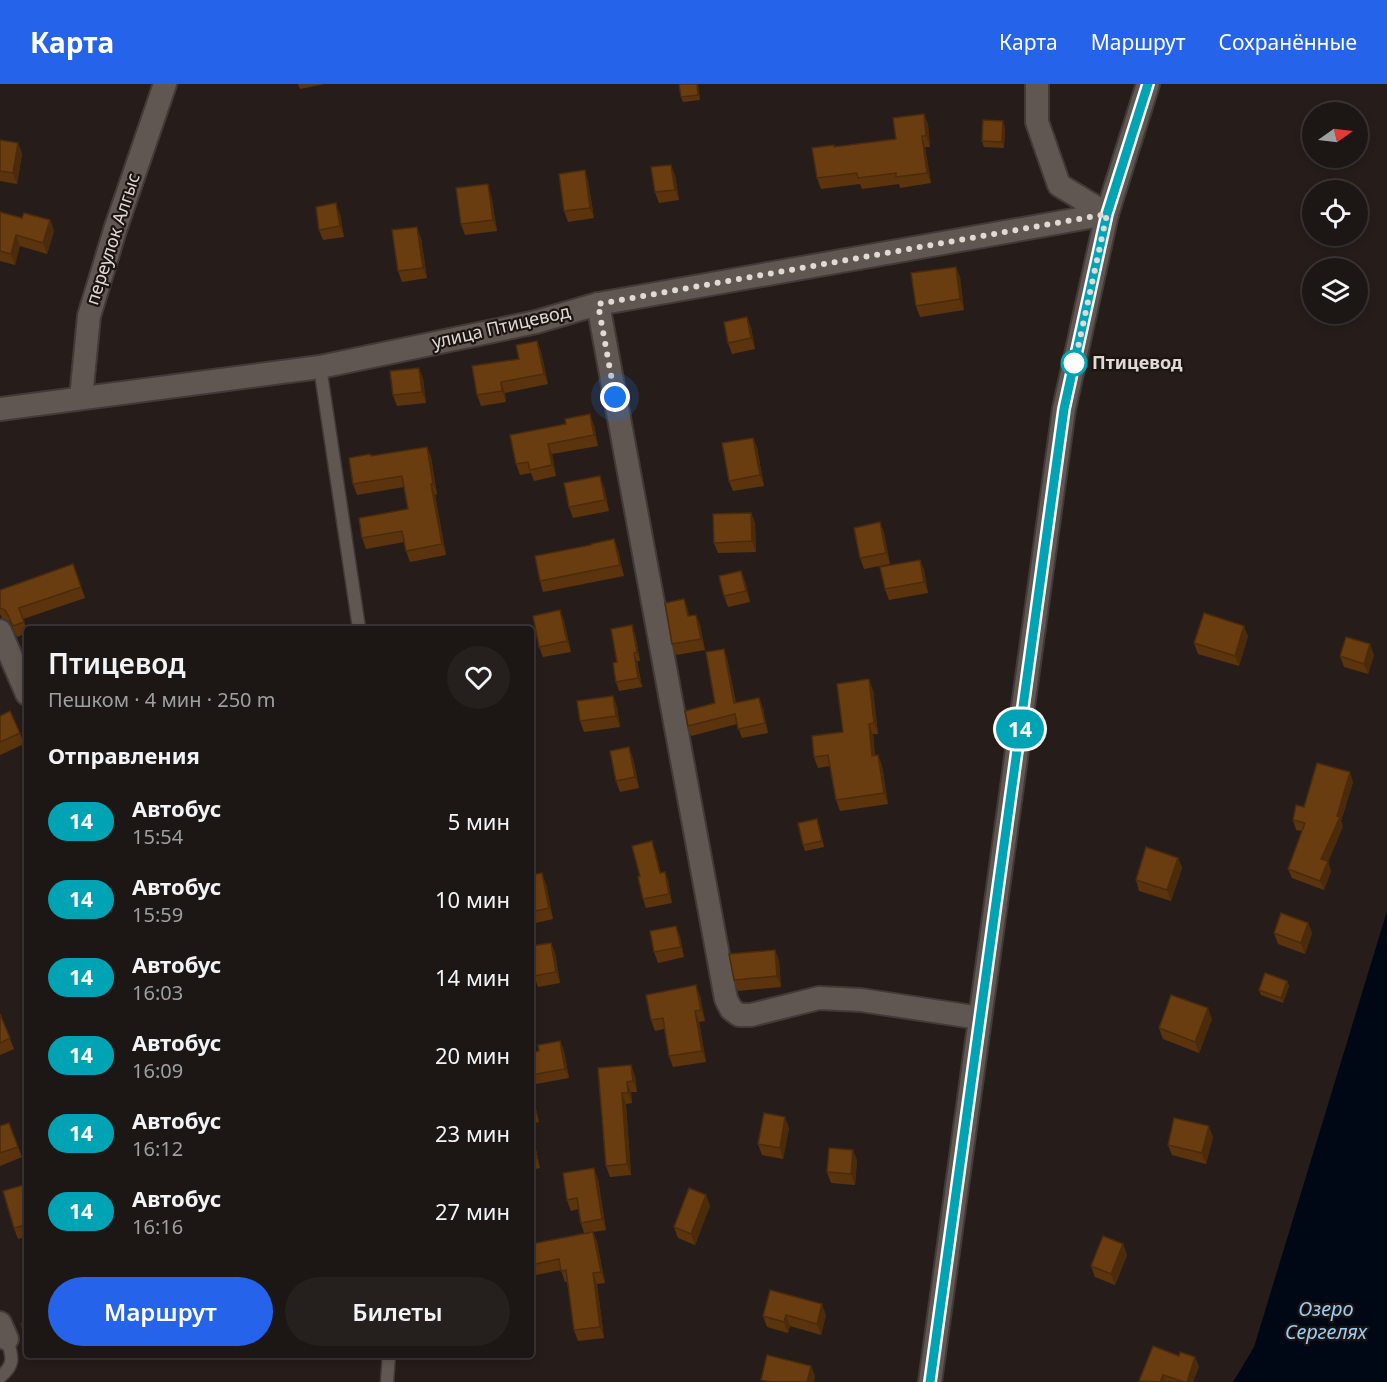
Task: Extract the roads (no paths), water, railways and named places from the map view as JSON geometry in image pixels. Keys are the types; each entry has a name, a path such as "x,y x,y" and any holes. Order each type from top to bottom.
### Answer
{"street":[{"name":"переулок Алгыс","path":"81,398 89,316 116,227 165,84"},
{"path":"1037,84 1036,122 1059,185 1107,214"},
{"path":"930,1382 1064,409 1107,214 1148,84"},
{"name":"улица Птицевод","path":"0,409 320,367 536,322 598,304 1107,214"},
{"path":"598,304 726,999 731,1009 739,1014 751,1015 819,998 861,1000 980,1018"},
{"path":"0,631 24,687"}],"lane":[{"path":"320,367 359,626"},
{"path":"0,1377 10,1368 12,1357 3,1331"},
{"path":"387,1382 389,1358"}],"water":[{"name":"Озеро Сергелях","path":"1387,911 1387,1382 1233,1382 1254,1347"}],"place":[{"name":"Птицевод","path":"1074,363"}]}
